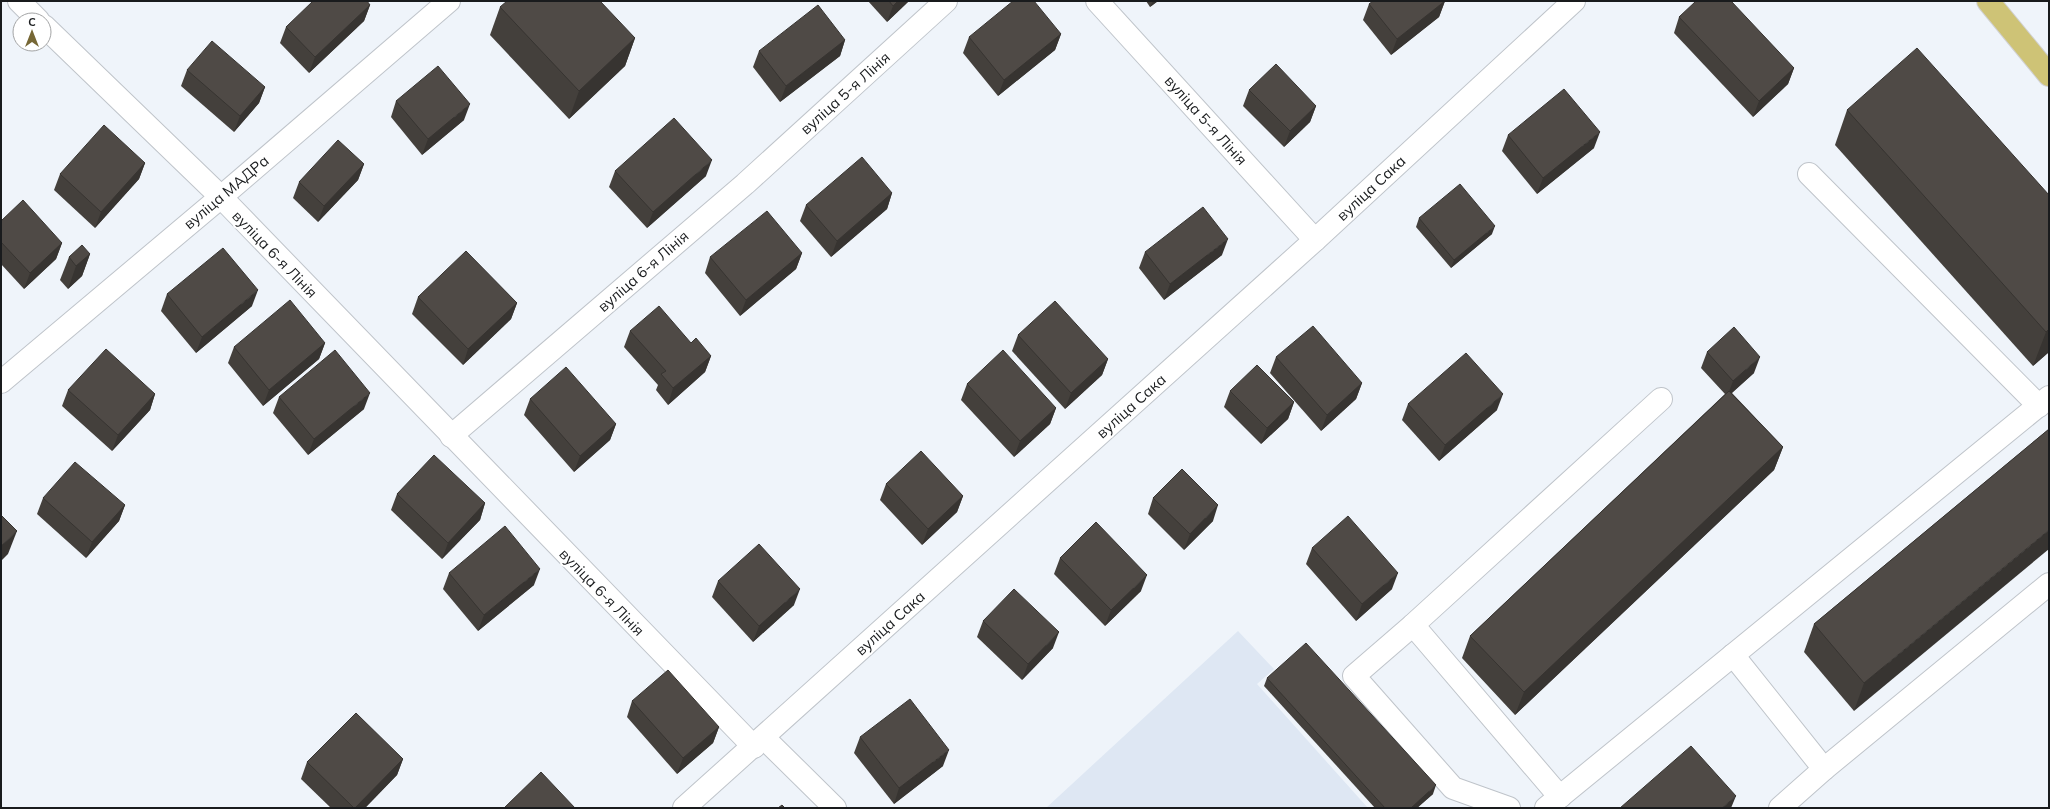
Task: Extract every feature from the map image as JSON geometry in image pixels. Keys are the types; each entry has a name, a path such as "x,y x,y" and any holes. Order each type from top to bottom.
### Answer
{"main road":[{"path":"1988,1 2049,75"}],"street":[{"path":"19,1 30,12"},
{"name":"вуліца МАДРа","path":"1,382 221,197 449,1"},
{"name":"вуліца 5-я Лінія","path":"744,184 946,1"},
{"name":"вуліца 5-я Лінія","path":"1097,1 1315,240"},
{"name":"вуліца Сака","path":"684,808 1315,240 1574,1"},
{"name":"вуліца 6-я Лінія","path":"52,34 221,197 451,436 759,742 835,808"},
{"path":"1413,625 1553,802 2044,402 1809,174"},
{"name":"вуліца 6-я Лінія","path":"451,436 744,184"},
{"path":"1509,808 1453,788 1354,676 1413,625 1661,399"},
{"path":"1780,808 1824,769 2049,584"},
{"path":"1733,655 1824,769"}],"shaded area":[{"path":"1238,631 1274,669 1257,684 1368,808 1046,808"}],"building":[{"path":"313,1 367,1 370,5 315,57 286,27"},
{"path":"507,1 600,1 635,38 579,91 500,7"},
{"path":"889,1 898,1 893,6"},
{"path":"1013,1 1034,1 1061,34 1004,80 969,37"},
{"path":"1373,1 1445,1 1397,39 1369,4"},
{"path":"1696,1 1731,1 1794,68 1759,101 1679,17"},
{"path":"818,5 845,40 786,86 759,51"},
{"path":"212,41 265,87 240,116 187,70"},
{"path":"1917,48 2049,195 2049,329 2046,332 1847,110"},
{"path":"1276,64 1316,106 1290,131 1249,90"},
{"path":"438,66 470,104 428,139 396,101"},
{"path":"1564,89 1600,132 1543,178 1508,135"},
{"path":"674,118 712,160 653,212 615,171"},
{"path":"104,125 145,163 101,212 60,174"},
{"path":"338,140 364,164 324,206 299,182"},
{"path":"862,157 892,193 837,241 806,205"},
{"path":"1460,184 1495,226 1454,260 1419,218"},
{"path":"23,200 62,243 30,273 1,242 1,221"},
{"path":"1203,207 1228,239 1170,284 1145,252"},
{"path":"767,211 802,253 746,300 710,257"},
{"path":"82,245 90,254 76,266 69,257"},
{"path":"223,248 258,290 202,337 167,294"},
{"path":"466,251 517,303 468,349 418,297"},
{"path":"290,300 325,343 269,390 234,347"},
{"path":"1055,301 1108,359 1071,393 1018,335"},
{"path":"659,306 691,343 696,338 711,356 673,388 661,374 666,371 630,331"},
{"path":"1313,326 1362,383 1327,415 1276,357"},
{"path":"1734,327 1760,357 1733,381 1707,352"},
{"path":"106,349 155,394 118,435 68,390"},
{"path":"335,350 370,393 314,439 279,397"},
{"path":"1003,350 1056,408 1020,441 967,384"},
{"path":"1466,353 1503,394 1445,445 1408,404"},
{"path":"1257,365 1294,402 1267,428 1230,391"},
{"path":"566,367 616,424 580,456 530,399"},
{"path":"1729,391 1783,447 1524,692 1470,636"},
{"path":"2049,429 2049,530 1864,683 1814,624"},
{"path":"921,451 963,496 928,529 886,484"},
{"path":"434,455 485,503 448,543 397,494"},
{"path":"75,462 125,505 92,542 43,498"},
{"path":"1182,469 1218,505 1190,534 1153,498"},
{"path":"1,515 17,531 1,546"},
{"path":"1348,516 1398,573 1362,604 1312,548"},
{"path":"1096,522 1147,575 1111,610 1060,558"},
{"path":"505,526 540,569 484,615 449,573"},
{"path":"759,544 800,589 759,626 718,581"},
{"path":"1014,589 1059,632 1028,664 983,621"},
{"path":"1306,643 1436,785 1411,808 1385,808 1267,678"},
{"path":"668,670 719,727 683,758 632,701"},
{"path":"910,699 949,750 899,788 860,737"},
{"path":"356,713 403,759 354,808 307,762"},
{"path":"1691,746 1736,796 1722,808 1620,808"},
{"path":"541,772 575,808 504,808"},
{"path":"782,805 785,808 778,808"}]}
